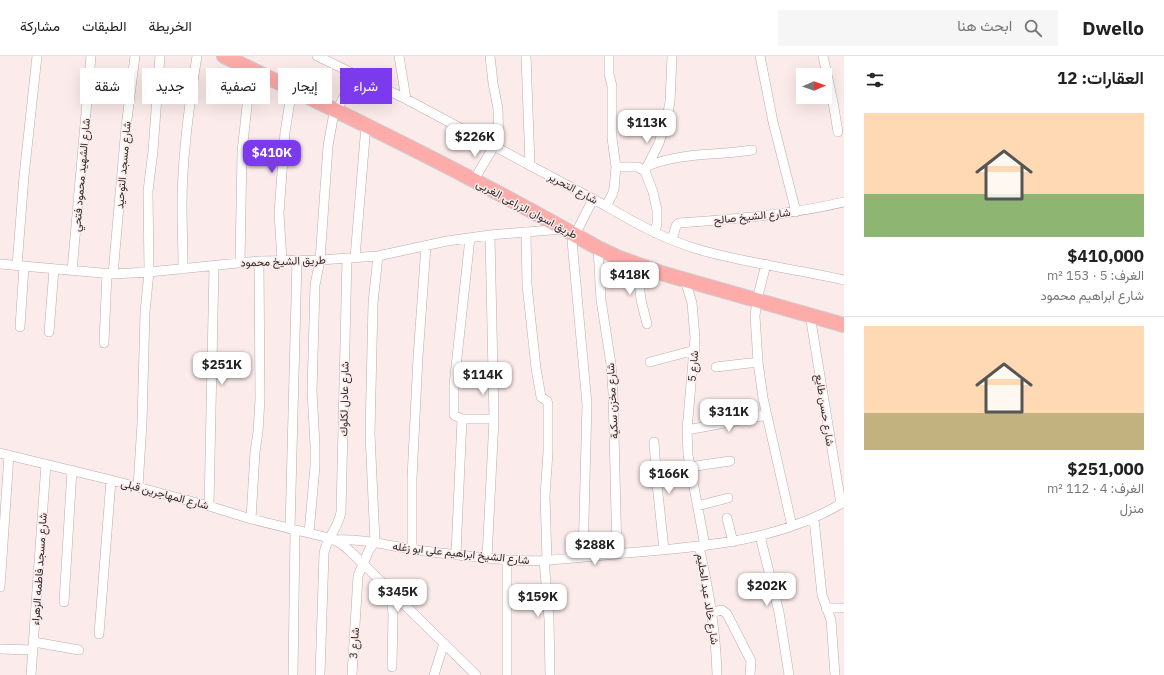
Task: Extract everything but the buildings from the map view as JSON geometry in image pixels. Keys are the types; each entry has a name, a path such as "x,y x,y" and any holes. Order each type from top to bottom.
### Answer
{"main road":[{"name":"طريق اسوان الزراعى الغربى","path":"224,56 247,68"},
{"name":"طريق اسوان الزراعى الغربى","path":"322,104 474,180 598,248 637,265 844,325"}],"street":[{"path":"20,327 20,266 24,176 37,56"},
{"name":"شارع الشهيد محمود فتحي","path":"72,270 91,56"},
{"name":"شارع مسجد التوحيد","path":"104,343 110,274 135,56"},
{"path":"138,487 142,423 145,312 149,272 148,191 153,151 160,56"},
{"path":"183,269 182,205 184,161 190,97 197,56"},
{"name":"شارع التحرير","path":"317,56 341,68"},
{"path":"399,56 406,99"},
{"path":"474,180 496,147 498,109 490,56"},
{"path":"526,56 530,165"},
{"path":"606,206 614,189 616,166 612,138 612,86 609,74 610,56"},
{"path":"655,233 657,210 646,169 659,143 667,117 670,102 672,56"},
{"path":"760,56 777,137 796,212"},
{"path":"823,56 838,132"},
{"name":"شارع التحرير","path":"392,92 655,233 708,252 844,280"},
{"path":"309,533 315,466 312,391 315,285 320,260 328,146 331,125 340,103"},
{"path":"240,262 242,152 247,104"},
{"path":"282,260 279,213 286,126 290,104"},
{"name":"شارع عادل لكلوك","path":"320,675 324,553 338,526 341,512 351,258 366,126"},
{"path":"616,166 646,169 678,156 722,154 752,150"},
{"path":"583,557 587,404 570,232 593,199"},
{"name":"شارع الشيخ صالح","path":"672,240 676,226 679,223 756,217 796,212 844,202"},
{"path":"526,232 527,286 536,368 541,397 547,401 548,404 548,452 545,496 550,675"},
{"name":"طريق الشيخ محمود","path":"0,264 110,274 149,272 240,262 320,260 378,256 490,235 526,232 570,232"},
{"path":"488,558 494,419 490,235"},
{"path":"470,238 454,385 454,415 462,419 494,419"},
{"path":"412,549 412,478 418,357 426,246"},
{"name":"شارع مخزن سكية","path":"598,248 601,300 611,364 613,393 616,554"},
{"path":"375,542 370,434 373,303 378,256"},
{"path":"293,675 293,529 297,260"},
{"path":"251,519 260,399 259,261"},
{"path":"766,264 757,300 756,331 758,362 767,415 792,526"},
{"path":"637,265 641,300 647,324"},
{"path":"209,506 214,266"},
{"path":"50,332 54,269"},
{"name":"شارع 5","path":"685,280 694,315 695,350 687,443 689,467 697,506 702,547"},
{"name":"شارع حسن طايع","path":"810,315 842,503"},
{"path":"650,362 695,350"},
{"path":"716,367 758,362"},
{"path":"687,430 767,415"},
{"path":"456,554 462,419"},
{"path":"654,442 664,550"},
{"path":"0,588 4,454"},
{"name":"شارع المهاجرين قبلى","path":"4,454 138,487 251,519 331,539"},
{"path":"689,467 730,461"},
{"name":"شارع مسجد فاطمه الزهراء","path":"31,675 46,464"},
{"path":"64,602 72,470"},
{"path":"99,634 111,480"},
{"path":"697,506 728,498"},
{"name":"شارع الشيخ ابراهيم على ابو زغله","path":"331,539 356,539 412,549 507,560 546,560 702,547 733,542 760,536 814,519 842,503"},
{"path":"727,518 733,542"},
{"path":"814,519 822,595 831,620 835,675"},
{"path":"760,536 781,624 789,675"},
{"path":"331,539 346,547 476,675"},
{"name":"شارع 3","path":"352,675 358,576 369,550 375,542"},
{"name":"شارع خالد عبد الحليم","path":"702,547 712,612 718,675"},
{"path":"507,560 507,675"},
{"path":"390,590 393,614 392,667"},
{"path":"826,608 844,608"},
{"path":"712,612 722,610 727,614 750,659 750,675"},
{"path":"434,675 444,643"},
{"path":"0,649 33,646 79,650"}]}
